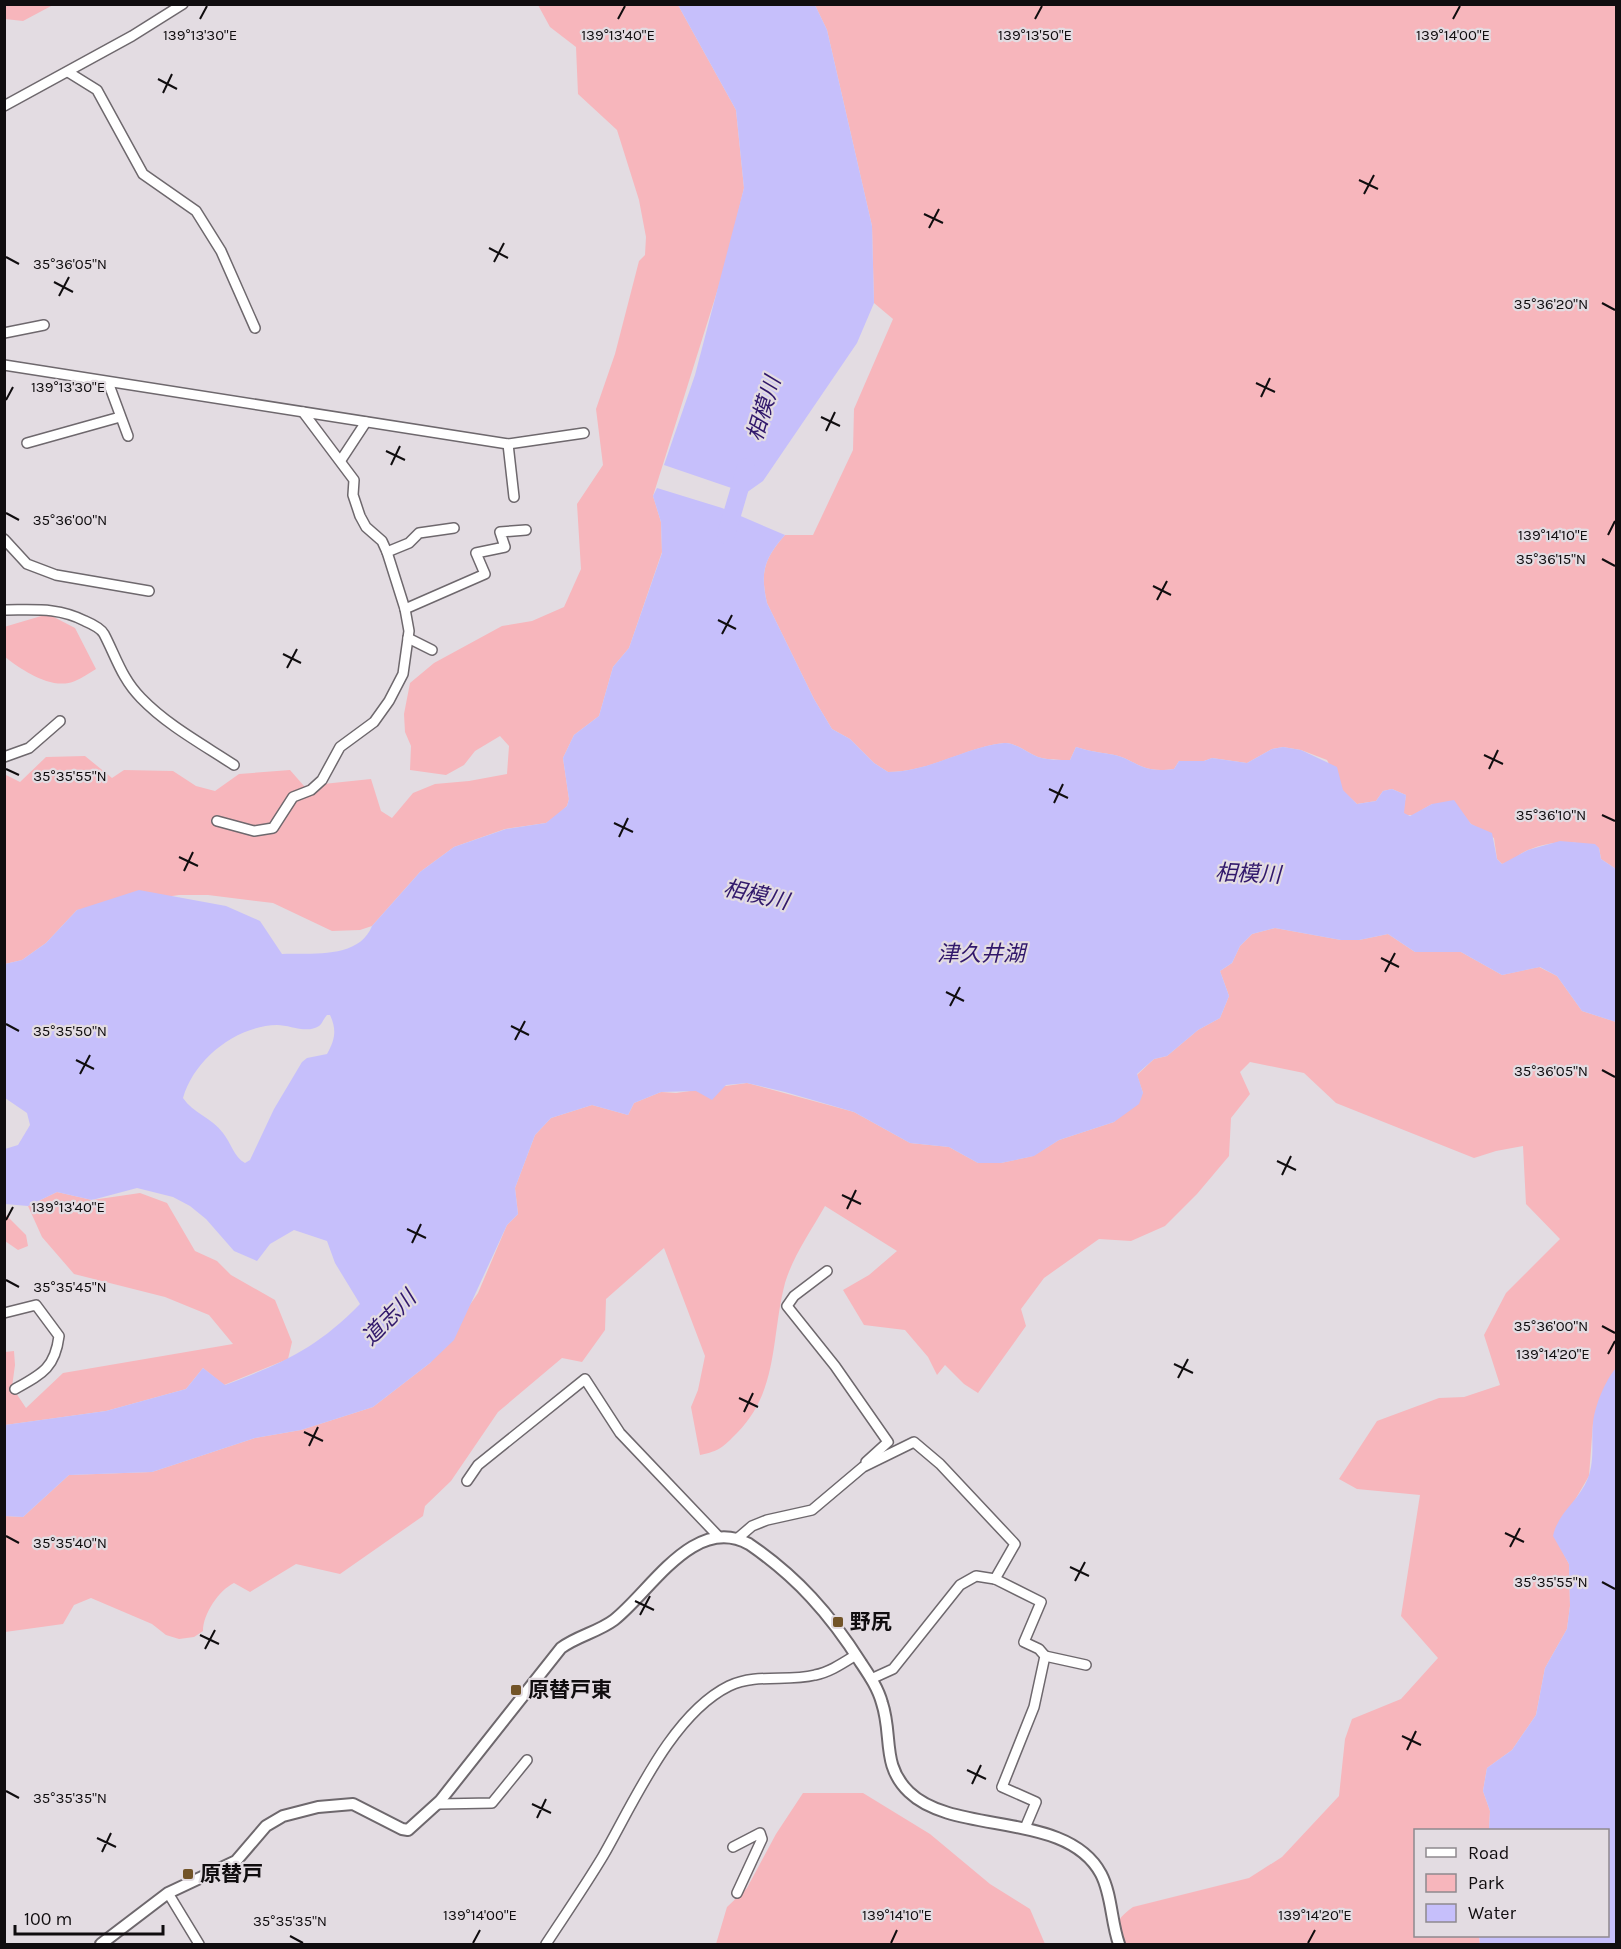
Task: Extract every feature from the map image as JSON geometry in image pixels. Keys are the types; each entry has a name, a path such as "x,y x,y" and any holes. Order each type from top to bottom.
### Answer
{"street":[{"path":"4,106 68,72 183,4"},
{"path":"68,72 98,90 143,174 196,211 210,230 255,328"},
{"path":"4,333 44,325"},
{"path":"4,365 508,444 584,433"},
{"path":"108,382 128,436"},
{"path":"217,821 254,831 273,828 293,797 311,790 322,780 340,747 374,722 404,674 408,638 405,609 387,552 382,540 366,527 360,516 353,495 354,480 303,412"},
{"path":"27,443 120,417"},
{"path":"341,460 366,422"},
{"path":"508,444 514,497"},
{"path":"387,552 409,543 419,533 454,528"},
{"path":"405,609 485,574 476,553 506,547 500,532 526,530"},
{"path":"4,539 27,564 37,568 56,574 149,591"},
{"path":"4,610 45,609 67,612 93,625 103,632 122,676 140,697 163,718 234,765"},
{"path":"408,638 432,650"},
{"path":"4,758 29,748 60,721"},
{"path":"827,1270 794,1296 787,1306 835,1366 888,1442 870,1456 863,1467"},
{"path":"4,1312 36,1305 59,1335 57,1349 49,1368 15,1389"},
{"path":"467,1481 478,1465 585,1379 620,1433 719,1538"},
{"path":"738,1538 752,1526 767,1520 812,1510 863,1467 914,1442 940,1464 1015,1544 995,1579"},
{"path":"101,1944 168,1893 236,1860 244,1854 266,1826 294,1811 352,1804 408,1830 438,1804 561,1648 579,1636 611,1622 686,1550 719,1538 738,1538 764,1554 813,1597 856,1655 871,1679 886,1717 893,1772 910,1793 942,1812 1025,1828 1062,1842 1092,1861 1106,1887 1119,1944"},
{"path":"871,1679 893,1669 960,1585 976,1576 995,1579 1041,1602 1024,1642 1039,1649 1045,1656 1086,1665"},
{"path":"546,1944 601,1858 664,1752 692,1714 710,1696 732,1684 757,1678 813,1676 829,1671 856,1655"},
{"path":"1025,1828 1036,1802 1002,1787 1034,1707 1045,1656"},
{"path":"438,1804 492,1803 527,1760"},
{"path":"734,1847 759,1833 762,1839 737,1893"},
{"path":"168,1893 199,1944"}],"green space":[{"path":"5,4 53,5 23,21 5,19"},
{"path":"538,5 678,5 736,110 744,188 726,263 653,496 661,522 662,552 629,648 613,667 599,716 574,735 563,758 569,799 567,806 546,823 505,829 454,847 420,872 372,926 360,930 332,931 273,903 208,895 179,895 77,910 46,943 22,960 5,964 4,774 20,782 46,757 85,756 112,778 124,770 173,771 196,786 215,791 239,774 290,770 304,786 371,779 381,811 392,818 413,793 435,784 507,774 509,746 500,736 475,751 464,765 446,775 410,770 411,746 405,732 404,714 410,683 434,663 502,626 532,621 564,607 581,569 577,504 603,465 596,409 615,354 639,261 645,255 646,237 639,200 617,130 578,94 576,47 550,27"},
{"path":"815,5 1616,5 1616,869 1601,859 1599,848 1572,842 1537,847 1502,864 1497,859 1494,838 1471,824 1465,817 1432,804 1413,815 1406,815 1403,813 1406,795 1392,789 1383,791 1376,801 1357,804 1343,791 1327,760 1301,750 1283,747 1272,749 1247,763 1212,758 1204,761 1179,761 1174,769 1162,770 1145,768 1118,756 1076,747 1070,760 1046,759 1012,744 1004,743 976,749 918,768 888,772 874,763 850,739 832,729 814,699 767,603 764,574 772,551 785,535 813,535 853,450 854,409 893,319 874,303 872,226 827,30"},
{"path":"48,614 75,628 96,669 75,681 57,683 38,678 5,657 4,627"},
{"path":"1275,928 1341,940 1359,940 1388,934 1415,952 1461,952 1502,975 1539,967 1557,976 1582,1011 1616,1022 1616,1368 1593,1423 1589,1476 1554,1536 1569,1564 1570,1606 1567,1629 1545,1668 1536,1715 1512,1750 1487,1768 1483,1791 1490,1811 1489,1829 1414,1829 1414,1937 1479,1937 1480,1944 1114,1944 1113,1938 1117,1922 1133,1907 1249,1878 1282,1857 1339,1796 1345,1739 1352,1719 1401,1699 1438,1658 1401,1616 1420,1495 1357,1489 1339,1479 1377,1421 1439,1398 1464,1397 1500,1385 1484,1335 1506,1293 1560,1239 1526,1204 1523,1146 1474,1158 1336,1103 1304,1073 1250,1062 1240,1072 1250,1094 1231,1118 1229,1156 1197,1194 1165,1226 1131,1241 1099,1239 1044,1278 1021,1309 1026,1326 978,1393 964,1384 945,1365 937,1375 928,1357 905,1330 864,1325 843,1290 869,1275 897,1251 825,1206 788,1273 772,1362 760,1399 751,1417 717,1450 700,1455 691,1407 698,1390 705,1356 664,1248 606,1299 605,1330 582,1362 562,1358 498,1412 451,1481 425,1506 423,1516 340,1574 296,1564 250,1592 234,1583 218,1597 209,1610 203,1631 194,1637 179,1639 166,1635 152,1624 91,1598 74,1605 63,1624 5,1632 4,1516 23,1517 69,1475 152,1472 255,1438 301,1430 373,1407 430,1363 478,1293 507,1225 518,1214 515,1188 535,1135 551,1118 592,1105 628,1115 634,1103 661,1092 676,1093 747,1083 854,1112 910,1143 949,1147 978,1163 1001,1163 1033,1156 1059,1140 1114,1122 1143,1093 1137,1075 1154,1059 1167,1056 1198,1030 1220,1018 1229,996 1220,971 1232,963 1240,946 1252,934"},
{"path":"57,1192 92,1200 140,1193 167,1203 195,1251 217,1261 231,1275 275,1300 292,1342 288,1359 224,1385 203,1368 186,1389 106,1411 5,1425 5,1352 14,1351 12,1387 26,1408 63,1373 233,1344 209,1315 165,1297 74,1274 42,1237 28,1206"},
{"path":"5,1214 26,1235 28,1246 18,1250 5,1241"},
{"path":"803,1793 863,1793 930,1834 990,1884 1030,1909 1045,1944 716,1944 727,1907 747,1888 776,1834"}],"water":[{"path":"678,5 815,5 827,30 872,226 874,303 857,343 763,481 746,493 664,465 695,375 744,188 736,110"},
{"name":"津久井湖","path":"657,488 722,508 785,535 772,551 766,566 764,583 767,603 814,699 832,729 850,739 874,763 888,772 918,768 975,749 1004,743 1012,744 1046,759 1070,760 1076,747 1118,756 1145,768 1162,770 1174,769 1179,761 1204,761 1212,758 1247,763 1272,749 1283,747 1301,750 1337,767 1343,790 1357,804 1376,801 1383,791 1392,789 1406,795 1404,813 1410,816 1432,804 1454,800 1471,824 1492,833 1497,859 1502,864 1528,850 1560,841 1595,844 1599,848 1601,859 1616,869 1616,1022 1582,1011 1557,976 1540,967 1502,975 1461,952 1415,952 1388,934 1359,940 1341,940 1275,928 1252,934 1240,946 1232,963 1220,971 1229,996 1220,1018 1198,1030 1167,1056 1154,1059 1137,1074 1143,1093 1139,1104 1114,1122 1059,1140 1034,1156 1001,1163 978,1163 949,1147 910,1143 854,1112 747,1083 726,1085 712,1100 696,1091 661,1092 634,1103 628,1115 592,1105 551,1118 535,1135 515,1188 518,1214 507,1225 454,1340 430,1363 373,1407 301,1430 255,1438 152,1472 69,1475 23,1517 5,1516 5,1425 106,1411 186,1389 203,1368 225,1385 282,1362 313,1344 360,1304 335,1263 327,1241 294,1230 270,1244 257,1261 234,1251 206,1219 190,1206 173,1197 137,1188 92,1200 57,1192 28,1206 5,1204 5,1149 18,1145 30,1125 27,1113 5,1098 5,964 22,960 46,943 77,910 139,890 226,906 260,921 282,954 333,952 346,949 366,937 372,926 420,872 454,847 506,829 546,823 567,806 569,799 563,758 574,735 599,716 613,667 629,648 662,553 661,522 653,496","holes":["327,1015 330,1015 334,1025 334,1035 327,1054 307,1058 302,1062 274,1109 250,1160 245,1163 238,1157 219,1128 192,1108 183,1098 197,1070 219,1047 247,1031 277,1025 309,1029 320,1025"]},
{"path":"1616,1368 1616,1944 1480,1944 1479,1937 1609,1937 1609,1829 1489,1829 1490,1811 1483,1791 1487,1768 1512,1750 1536,1715 1545,1668 1567,1629 1570,1606 1569,1564 1553,1536 1559,1520 1588,1478 1596,1409 1604,1386"}],"waterway":[{"name":"相模川","path":"726,535 746,467"}],"place":[{"name":"野尻","path":"838,1622"},
{"name":"原替戸東","path":"516,1690"},
{"name":"原替戸","path":"188,1874"}],"water label":[{"name":"道志川","path":"389,1318"}]}
